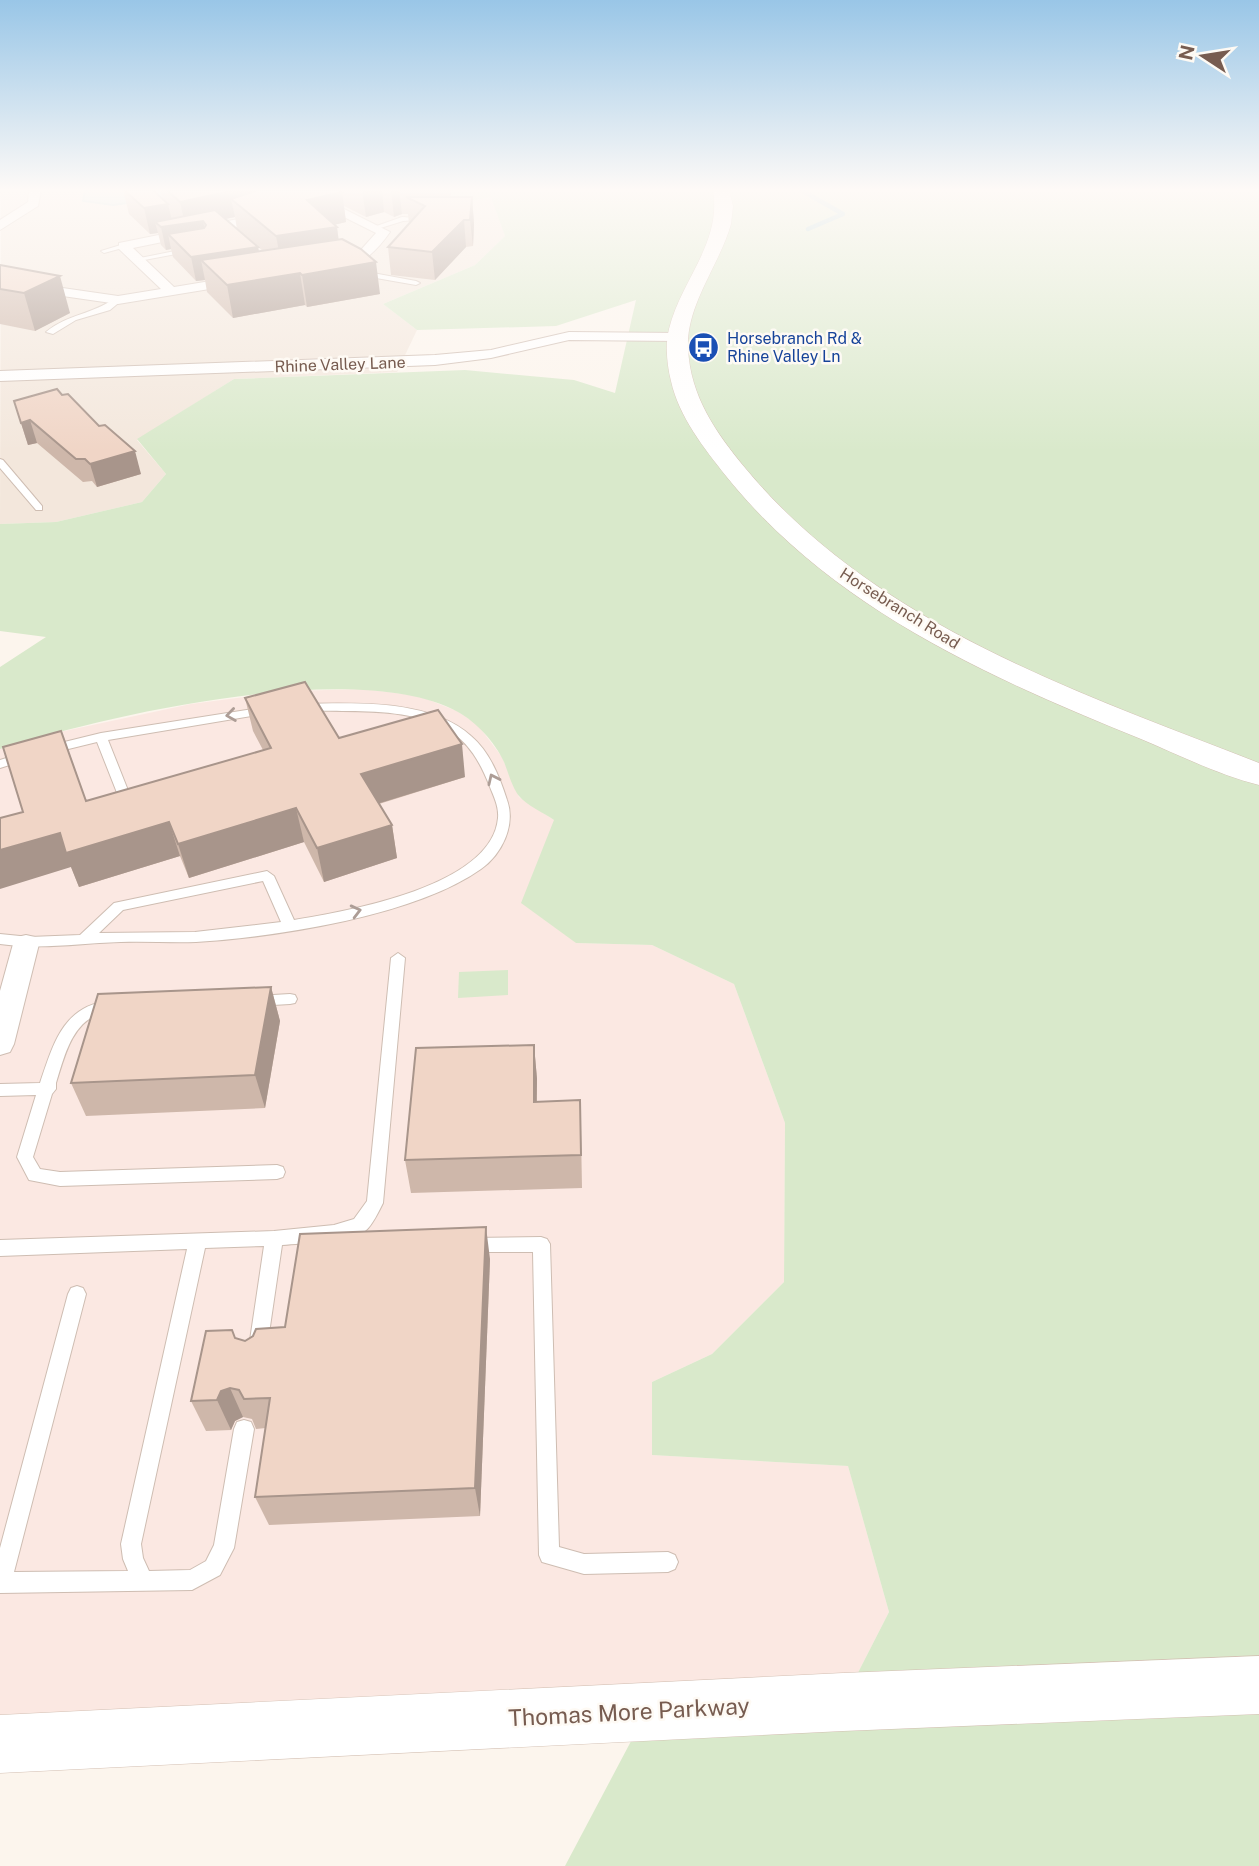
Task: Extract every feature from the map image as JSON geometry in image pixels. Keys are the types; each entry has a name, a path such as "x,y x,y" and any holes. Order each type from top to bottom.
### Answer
{"street":[{"path":"157,277 171,292"},
{"name":"Horsebranch Road","path":"700,277 687,304 678,337 682,381 705,432 732,472 760,504 823,559 867,591 924,626 1010,671 1085,705 1259,775"},
{"path":"0,288 28,287 118,300 255,278"},
{"name":"Rhine Valley Lane","path":"0,376 435,360 491,354 569,336 678,337"},
{"path":"0,1044 13,941"},
{"name":"Thomas More Parkway","path":"0,1744 843,1702 1259,1685"}],"lane":[{"path":"370,277 377,284"},
{"path":"376,277 415,283"},
{"path":"50,332 73,318 107,308 118,300"},
{"path":"0,462 38,508"},
{"path":"0,764 101,737 285,708 348,707 402,712 445,724 466,737 493,778 505,809 498,840 477,866 445,884 393,902 305,923 204,936 13,941"},
{"path":"101,737 132,816"},
{"path":"83,940 120,906 267,876 289,924"},
{"path":"0,1248 274,1238 365,1229 375,1203 398,958"},
{"path":"236,1001 290,999"},
{"path":"130,1005 103,1006 78,1019 61,1048 25,1157 34,1175 60,1179 277,1172"},
{"path":"0,1090 48,1089"},
{"path":"256,1360 274,1238"},
{"path":"143,1581 133,1559 131,1544 198,1240"},
{"path":"447,1246 541,1244 549,1555 584,1564 668,1562"},
{"path":"77,1294 1,1583 192,1580 213,1567 224,1548 244,1429"}],"shaded area":[{"path":"1,277 447,277 383,304 417,330 397,372 234,379 137,440 166,474 142,502 56,522 0,524"},
{"path":"365,689 419,696 457,711 477,724 502,757 519,797 554,820 576,943 652,945 734,984 785,1123 784,1282 712,1354 652,1382 652,1455 848,1466 889,1612 843,1702 0,1744 0,749 41,736 191,704 291,691"}],"green space":[{"path":"447,277 1259,277 1259,1866 565,1866 647,1711 843,1702 889,1612 848,1466 652,1455 652,1382 712,1354 784,1282 785,1123 734,984 652,945 576,943 521,903 554,820 519,796 500,755 478,727 458,712 414,696 359,690 297,691 232,697 103,721 0,749 0,667 46,637 0,631 0,524 56,522 142,502 166,474 137,439 234,379 465,370 574,380 615,393 636,300 556,326 417,330 383,304"},
{"path":"508,970 508,995 458,998 459,972"}],"building":[{"path":"0,277 58,277 24,293 0,289"},
{"path":"219,277 275,277 227,285"},
{"path":"57,389 62,395 68,394 99,426 105,425 135,451 90,464 85,459 76,459 30,420 21,423 14,401"},
{"path":"305,682 339,738 438,710 462,744 361,774 392,825 317,848 296,808 178,844 169,822 66,853 60,833 0,850 0,818 23,812 3,747 61,731 86,801 271,748 245,698"},
{"path":"271,987 255,1075 71,1083 98,994"},
{"path":"534,1045 534,1102 580,1100 581,1155 405,1160 416,1048"},
{"path":"486,1227 475,1488 255,1497 270,1398 244,1399 239,1390 230,1388 221,1391 217,1400 191,1401 206,1331 232,1330 235,1338 245,1341 253,1336 256,1329 285,1327 300,1234"}],"place":[{"name":"Horsebranch Rd & Rhine Valley Ln","path":"704,347"}]}
